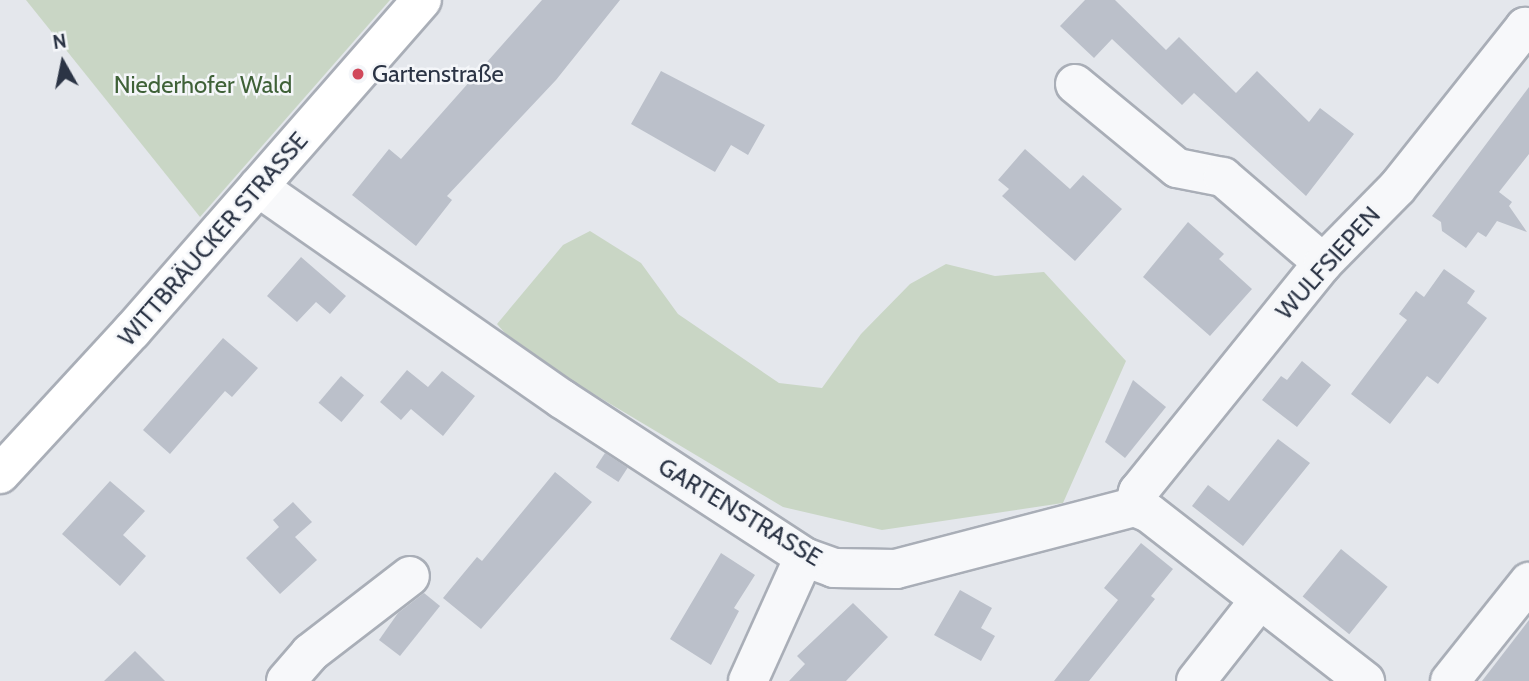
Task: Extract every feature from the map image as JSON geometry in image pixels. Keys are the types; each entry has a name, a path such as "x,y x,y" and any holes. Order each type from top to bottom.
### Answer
{"main road":[{"name":"WITTBRÄUCKER STRASSE","path":"0,474 422,0"}],"street":[{"name":"WULFSIEPEN","path":"1134,507 1138,492 1323,263 1397,188 1525,27 1529,30"},
{"path":"1075,84 1177,168 1223,177 1323,263"},
{"name":"GARTENSTRASSE","path":"258,187 562,399 804,557 834,568 896,569 1134,507"},
{"path":"1134,507 1149,513 1365,681"},
{"path":"748,681 804,557"},
{"path":"286,681 310,653 410,576"},
{"path":"1450,681 1529,582"},
{"path":"1196,681 1259,601"}],"green space":[{"name":"Niederhofer Wald","path":"26,0 390,0 200,217"},
{"path":"590,231 641,263 678,314 779,383 822,388 861,334 910,284 946,264 995,276 1044,272 1126,361 1063,503 882,530 783,507 520,350 497,324 563,245"}],"building":[{"path":"542,0 620,0 556,80 447,196 452,200 416,246 352,195 389,149 401,159"},
{"path":"1085,0 1115,0 1166,50 1179,37 1236,93 1257,71 1309,122 1320,108 1354,134 1306,196 1194,93 1182,105 1112,39 1094,58 1060,26"},
{"path":"661,71 765,125 748,155 731,145 715,172 631,124"},
{"path":"1529,87 1529,154 1499,192 1512,202 1509,206 1527,232 1497,221 1486,237 1478,232 1466,248 1442,231 1441,222 1432,216"},
{"path":"1025,149 1070,189 1083,175 1122,209 1075,261 1002,196 1009,189 998,180"},
{"path":"1188,222 1224,254 1219,259 1252,289 1210,336 1143,277"},
{"path":"301,257 346,296 330,314 316,302 297,322 267,296"},
{"path":"1444,269 1475,291 1467,303 1487,318 1438,384 1427,376 1390,424 1351,394 1407,320 1399,314 1416,291 1424,297"},
{"path":"223,338 258,368 232,397 225,391 170,454 143,430"},
{"path":"1302,361 1331,385 1297,427 1262,400 1281,376 1287,380"},
{"path":"407,370 428,387 442,371 475,396 443,436 411,409 401,420 380,402"},
{"path":"341,376 364,395 341,422 319,403"},
{"path":"1133,380 1166,407 1125,458 1105,442"},
{"path":"1278,439 1310,463 1243,546 1192,506 1208,485 1229,501"},
{"path":"605,453 628,468 618,482 596,467"},
{"path":"555,472 592,502 481,629 443,598 477,557 482,561"},
{"path":"110,481 145,511 123,535 146,556 120,586 62,534"},
{"path":"293,502 312,522 295,537 317,560 280,594 246,558 279,527 273,520"},
{"path":"1141,543 1173,569 1151,596 1155,599 1089,681 1054,681 1118,600 1104,588"},
{"path":"1341,549 1388,587 1349,634 1303,596"},
{"path":"721,553 755,575 734,608 739,611 711,665 670,639"},
{"path":"960,590 992,608 981,628 995,636 981,661 934,635"},
{"path":"424,593 440,606 400,656 379,640 398,613"},
{"path":"853,603 888,637 846,681 789,681 805,664 797,656"},
{"path":"1529,620 1529,681 1482,681"},
{"path":"135,651 165,681 104,681"}],"place":[{"name":"Gartenstraße","path":"358,74"}]}
